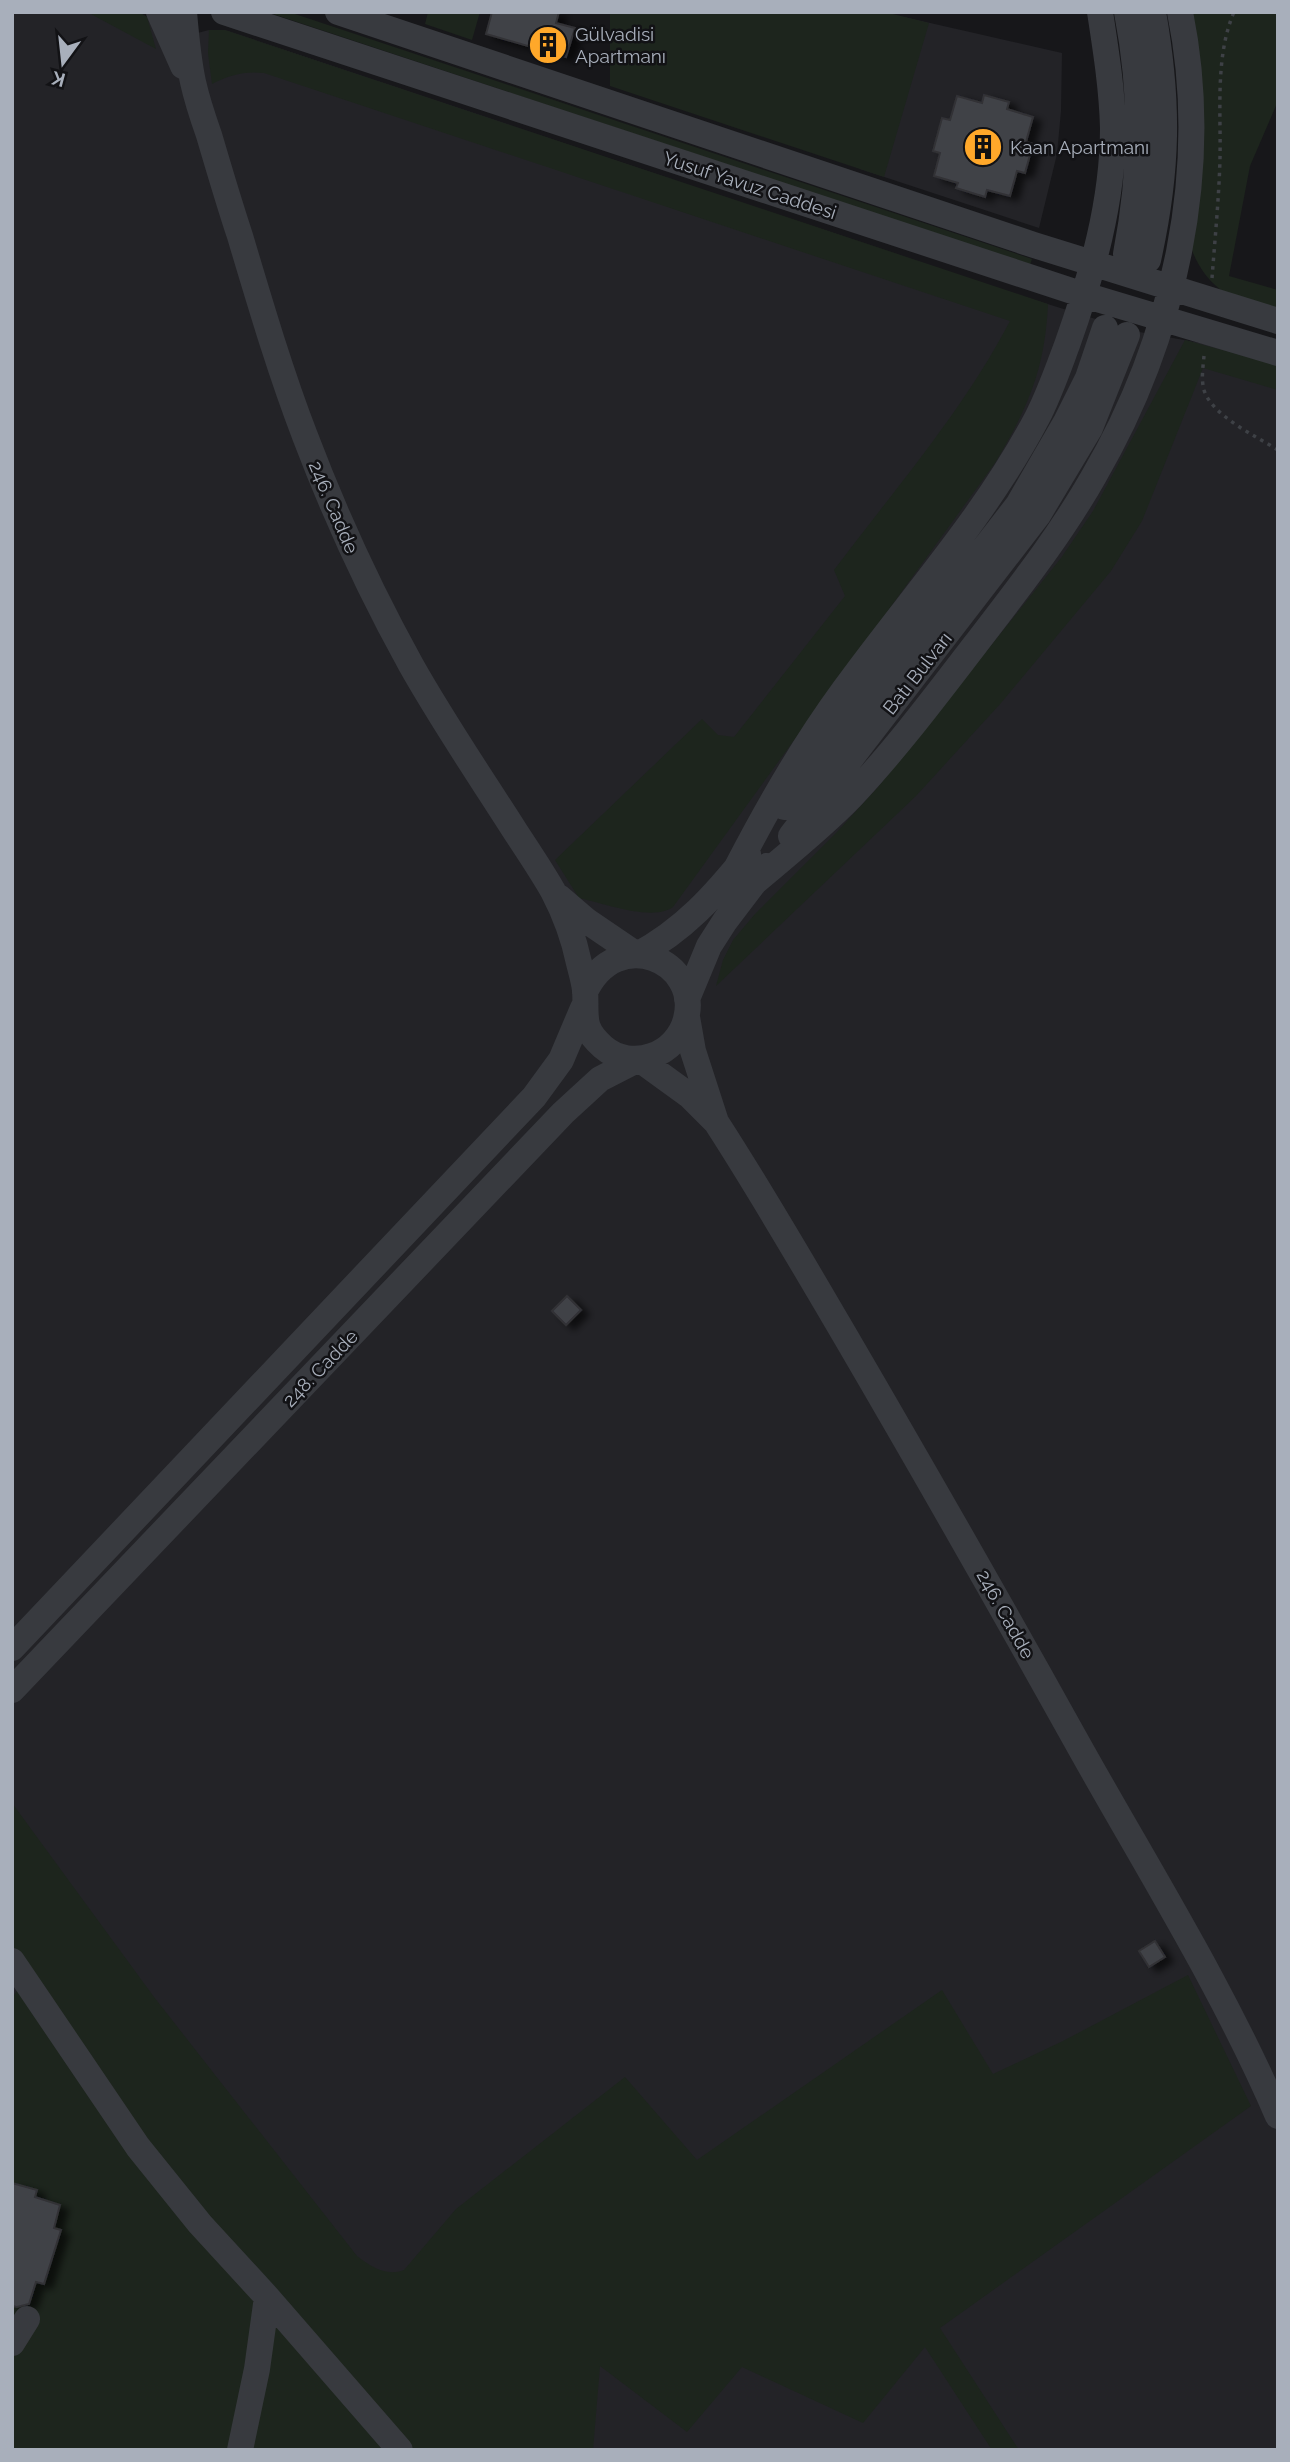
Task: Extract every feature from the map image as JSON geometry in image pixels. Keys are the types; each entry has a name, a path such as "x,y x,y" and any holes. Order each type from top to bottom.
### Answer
{"street":[{"name":"246. Cadde","path":"159,12 194,86 270,335 304,434 346,537 413,668 554,892 572,936 584,1000"},
{"name":"246. Cadde","path":"184,12 194,86"},
{"name":"Yusuf Yavuz Caddesi","path":"224,12 1084,295 1278,353"},
{"name":"Yusuf Yavuz Caddesi","path":"338,12 1093,265 1278,321"},
{"path":"747,874 798,757 998,484 1037,418 1051,387 1084,295 1104,213 1113,129 1111,85 1100,12"},
{"path":"1127,12 1139,90 1140,127 1135,208 1137,257 1159,212 1164,172 1164,90 1153,12"},
{"path":"747,874 811,835 881,763 1034,568 1063,527 1111,445 1143,373 1162,319 1182,232 1190,137 1190,87 1180,12"},
{"name":"Batı Bulvarı","path":"687,1008 709,946 747,874 1018,505 1116,331"},
{"name":"Batı Bulvarı","path":"638,955 662,942 708,902 747,874"},
{"name":"246. Cadde","path":"554,892 587,921 638,955"},
{"path":"638,955 655,959 670,968 682,982 687,1008 681,1034 669,1047 655,1055 639,1059 622,1057 600,1045 586,1025 584,1000 592,977 604,965 620,957 638,955"},
{"name":"248. Cadde","path":"12,1648 534,1097 561,1060 584,1000"},
{"name":"246. Cadde","path":"687,1008 693,1051 716,1122 936,1490 1167,1898 1228,2013 1278,2116"},
{"name":"246. Cadde","path":"639,1059 690,1096 716,1122"},
{"name":"248. Cadde","path":"12,1690 563,1113 600,1079 639,1059"},
{"path":"17,1979 138,2147 200,2224 400,2450"},
{"path":"240,2450 255,2381 267,2297"},
{"path":"12,2343 27,2319"}],"path":[{"path":"1210,301 1219,193 1222,61 1224,38 1234,12"},
{"path":"1209,333 1203,384 1209,400 1224,415 1278,450"}],"shaded area":[{"path":"12,12 139,12 166,29 186,36 209,30 225,30 1022,296 1134,331 1206,344 1278,365 1278,2450 12,2450"},
{"path":"87,12 139,12 147,17 156,49"},
{"path":"267,12 289,12 1032,259 1030,265"},
{"path":"428,12 480,12 472,40 425,24"},
{"path":"610,12 885,12 929,23 884,177 610,86"},
{"path":"1189,12 1278,12 1278,101 1250,166 1229,276 1278,290 1278,309 1243,300 1218,288 1207,277 1192,249"},
{"path":"904,17 1062,53 1057,154 1039,228 860,169"},
{"path":"209,30 225,30 1048,304 1043,349 1033,387 1017,424 995,463 673,907 653,913 641,912 579,898 555,860 702,719 718,735 734,737 845,596 834,570 950,418 1010,321 264,73 237,74 212,84 208,53"},
{"path":"1185,340 1278,365 1278,390 1203,368 1142,521 1111,571 1001,703 916,796 716,986 723,960 733,940 878,787 1061,558 1093,511"},
{"path":"12,1803 154,1997 357,2256 373,2267 385,2271 404,2270 456,2209 625,2077 697,2160 942,1990 993,2074 1063,2041 1188,1975 1251,2106 940,2328 1019,2450 992,2450 925,2347 863,2423 742,2367 687,2432 600,2366 593,2450 12,2450 12,1998 25,1980 12,1961"}],"building":[{"name":"Gülvadisi Apartmanı","path":"492,12 559,12 556,23 575,28 566,57 486,34"},
{"name":"Kaan Apartmanı","path":"984,95 1009,102 1007,109 1033,117 1026,142 1033,144 1025,173 1017,171 1010,196 987,190 985,197 956,188 958,183 934,176 940,153 933,151 942,118 950,120 957,96 982,103"},
{"path":"567,1296 581,1310 566,1325 552,1311"},
{"path":"1155,1941 1165,1957 1149,1967 1139,1951"},
{"path":"12,2183 37,2190 35,2197 60,2205 54,2228 61,2230 44,2284 36,2282 29,2304 17,2307 12,2306"}],"place":[{"name":"Gülvadisi Apartmanı","path":"548,45"},
{"name":"Kaan Apartmanı","path":"983,147"}]}
